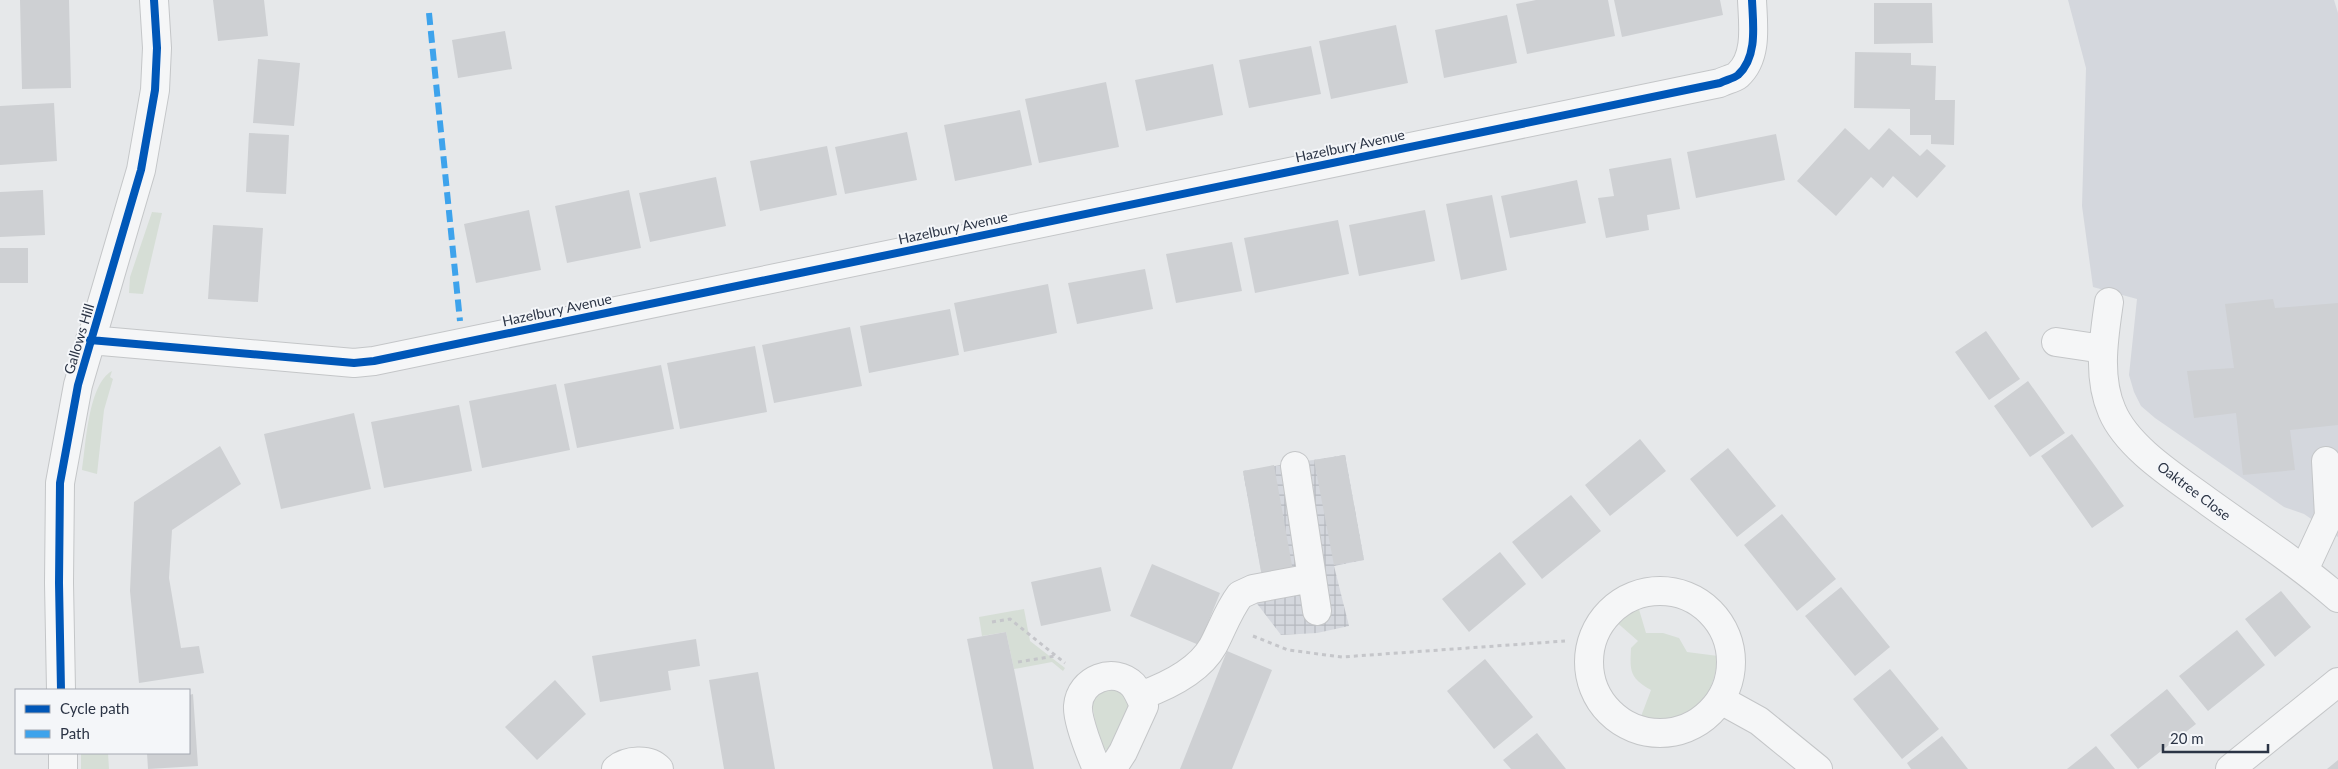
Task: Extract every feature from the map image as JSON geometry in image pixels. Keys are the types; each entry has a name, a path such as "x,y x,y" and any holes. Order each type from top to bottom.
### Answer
{"street":[{"name":"Gallows Hill","path":"61,689 60,483 78,385 141,170 155,90 157,48 154,0"},
{"name":"Hazelbury Avenue","path":"90,340 354,363 374,361 1720,83 1737,76 1748,61 1753,38 1752,0"},
{"name":"Oaktree Close","path":"2109,302 2103,349 2105,392 2112,412 2127,435 2161,467 2304,570 2338,598"},
{"path":"2056,342 2103,349"},
{"path":"2304,570 2329,516 2326,461"},
{"path":"1295,466 1317,611"},
{"path":"1140,696 1158,690 1198,664 1212,648 1240,595 1253,589 1312,578"},
{"path":"1648,591 1674,592 1697,601 1720,624 1732,655 1730,680 1721,700 1710,714 1689,729 1665,734 1629,728 1609,714 1591,686 1587,661 1592,637 1605,616 1625,599 1648,591"},
{"path":"1097,769 1089,751 1078,707 1081,694 1093,680 1106,676 1120,678 1133,685 1144,706 1123,752 1112,769"},
{"path":"2230,769 2338,682"},
{"path":"1721,700 1759,721 1818,769"},
{"path":"63,754 63,769"},
{"path":"616,769 623,763 641,761 657,766 659,769"}],"path":[{"path":"992,622 1010,619 1067,665"},
{"path":"1246,633 1288,650 1342,657 1566,641"},
{"path":"1018,662 1056,656"}],"shaded area":[{"path":"2068,0 2334,0 2338,13 2338,537 2304,514 2284,507 2155,418 2141,406 2129,375 2137,299 2093,287 2082,206 2086,68"},
{"path":"152,212 162,213 143,294 129,293 130,277"},
{"path":"112,371 110,377 113,379 104,410 97,474 82,470 87,431 93,401 98,388 104,378"},
{"path":"1345,455 1364,560 1334,566 1349,626 1317,633 1281,635 1255,601 1262,576 1243,471"},
{"path":"1638,606 1646,633 1663,633 1679,638 1687,652 1718,656 1710,689 1698,706 1679,718 1667,721 1640,719 1651,690 1638,681 1632,673 1631,648 1638,641 1614,620"},
{"path":"1024,609 1030,641 1065,668 1063,671 1052,662 1014,669 1006,632 982,636 979,617"},
{"path":"1119,689 1129,702 1129,707 1113,747 1108,750 1102,749 1099,745 1092,703 1098,691"},
{"path":"81,754 108,754 109,769 81,769"}],"building":[{"path":"20,0 69,0 71,88 22,89"},
{"path":"213,0 264,0 268,36 218,41"},
{"path":"1536,0 1608,0 1615,36 1527,54 1516,4"},
{"path":"1614,0 1720,0 1723,15 1622,37"},
{"path":"1874,3 1932,3 1933,43 1874,44"},
{"path":"1507,15 1517,63 1444,78 1435,30"},
{"path":"1396,25 1408,83 1331,99 1319,41"},
{"path":"505,31 512,69 458,78 452,40"},
{"path":"1311,46 1321,94 1249,108 1239,60"},
{"path":"1855,52 1911,53 1911,65 1936,66 1935,100 1955,100 1954,145 1931,144 1931,135 1910,135 1910,109 1854,108"},
{"path":"258,59 300,63 294,126 253,123"},
{"path":"1213,64 1223,115 1146,131 1135,80"},
{"path":"1106,82 1119,147 1039,163 1025,99"},
{"path":"54,103 57,161 0,165 0,106"},
{"path":"1020,110 1032,165 955,181 944,125"},
{"path":"1845,128 1869,150 1889,128 1920,156 1927,149 1946,166 1917,198 1893,176 1883,188 1871,177 1836,216 1797,181"},
{"path":"907,132 917,180 845,194 835,147"},
{"path":"249,133 289,135 286,194 246,192"},
{"path":"1776,134 1785,180 1696,198 1687,152"},
{"path":"827,146 837,195 760,211 750,161"},
{"path":"1671,158 1680,209 1647,215 1649,230 1606,238 1598,198 1614,196 1609,169"},
{"path":"716,177 726,226 650,242 639,193"},
{"path":"1577,180 1586,223 1510,238 1501,196"},
{"path":"43,190 45,235 0,237 0,192"},
{"path":"629,190 641,248 567,263 555,206"},
{"path":"1492,195 1507,270 1461,280 1446,204"},
{"path":"529,210 541,270 476,283 464,224"},
{"path":"1425,210 1435,261 1359,276 1349,225"},
{"path":"1338,220 1349,274 1255,293 1244,238"},
{"path":"213,225 263,228 258,302 208,299"},
{"path":"1232,242 1242,291 1176,303 1166,254"},
{"path":"0,248 28,248 28,283 0,283"},
{"path":"1145,269 1153,309 1077,324 1068,283"},
{"path":"1048,284 1057,333 964,352 954,303"},
{"path":"2273,299 2275,308 2338,303 2338,425 2290,430 2295,470 2243,475 2236,413 2194,418 2187,371 2234,368 2225,304"},
{"path":"950,309 959,355 869,373 860,326"},
{"path":"850,327 862,386 774,403 762,345"},
{"path":"1986,331 2020,379 1989,400 1955,352"},
{"path":"755,346 767,412 680,429 667,363"},
{"path":"661,365 674,429 577,448 564,384"},
{"path":"2028,381 2065,433 2030,457 1994,406"},
{"path":"556,384 570,450 482,468 469,401"},
{"path":"459,405 472,471 384,488 371,422"},
{"path":"354,413 371,489 281,509 264,434"},
{"path":"2072,434 2124,506 2092,528 2041,456"},
{"path":"1640,439 1666,471 1610,516 1585,485"},
{"path":"220,446 241,484 172,530 169,578 181,648 199,646 204,673 139,683 130,591 134,502"},
{"path":"1728,448 1776,506 1737,537 1690,479"},
{"path":"1345,455 1364,560 1334,565 1314,460"},
{"path":"1274,465 1293,571 1262,577 1243,471"},
{"path":"1571,495 1601,531 1542,579 1512,542"},
{"path":"1782,514 1836,579 1797,611 1744,545"},
{"path":"1500,552 1526,584 1469,632 1442,599"},
{"path":"1152,564 1220,593 1199,645 1130,616"},
{"path":"1101,567 1111,611 1041,626 1031,582"},
{"path":"1841,587 1890,647 1855,676 1805,616"},
{"path":"2281,591 2311,627 2275,657 2245,619"},
{"path":"2237,630 2265,665 2208,711 2179,676"},
{"path":"1006,632 1034,769 993,769 967,639"},
{"path":"696,639 700,666 668,671 671,690 600,702 592,656"},
{"path":"1227,651 1272,670 1232,769 1180,769"},
{"path":"1485,659 1533,717 1494,749 1447,691"},
{"path":"1890,669 1939,729 1902,759 1853,699"},
{"path":"758,672 775,769 724,769 709,680"},
{"path":"555,680 586,714 537,760 505,727"},
{"path":"2167,689 2196,724 2138,769 2110,735"},
{"path":"193,694 198,766 148,769 147,754 190,754 190,695"},
{"path":"1537,733 1566,769 1511,769 1503,760"},
{"path":"1942,736 1968,769 1911,769 1907,763"},
{"path":"2096,746 2115,769 2067,769"},
{"path":"2338,760 2338,769 2327,769"}],"marked path":[{"path":"429,13 460,321"}],"cycle path":[{"path":"61,689 60,483 78,385 141,170 155,90 157,48 154,0"},
{"path":"90,340 354,363 374,361 1720,83 1738,75 1749,59 1753,40 1752,0"}]}
